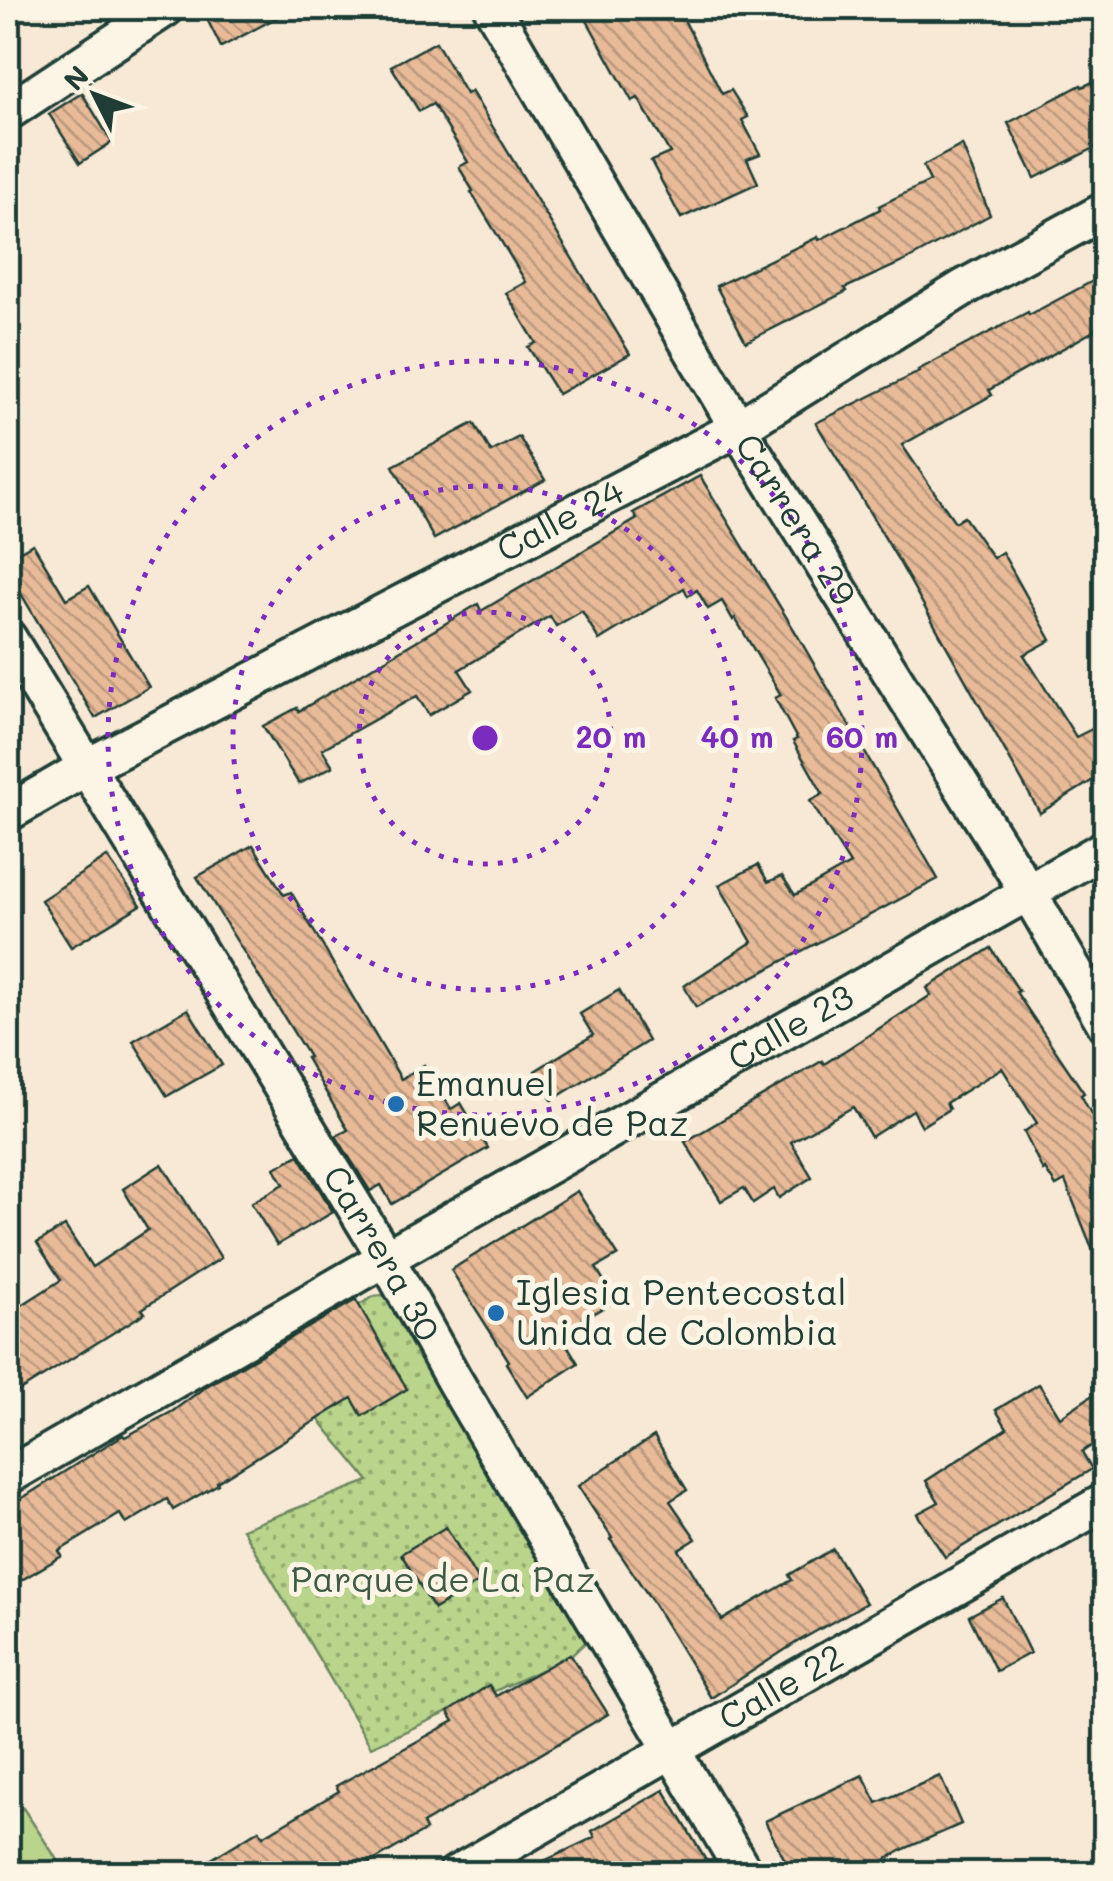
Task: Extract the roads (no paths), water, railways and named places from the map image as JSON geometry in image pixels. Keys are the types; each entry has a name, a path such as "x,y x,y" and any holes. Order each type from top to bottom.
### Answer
{"street":[{"path":"8,112 166,8"},
{"name":"Carrera 29","path":"492,8 738,428 1028,892 1106,1025"},
{"name":"Calle 24","path":"8,813 87,767 738,428 963,288 1106,210"},
{"name":"Carrera 30","path":"8,638 386,1258 745,1874"},
{"name":"Calle 23","path":"8,1476 1106,848"},
{"name":"Calle 22","path":"456,1874 1106,1501"}],"place":[{"name":"Emanuel Renuevo de Paz","path":"396,1104"},
{"name":"Iglesia Pentecostal Unida de Colombia","path":"496,1313"}],"park label":[{"name":"Parque de La Paz","path":"443,1580"}]}
